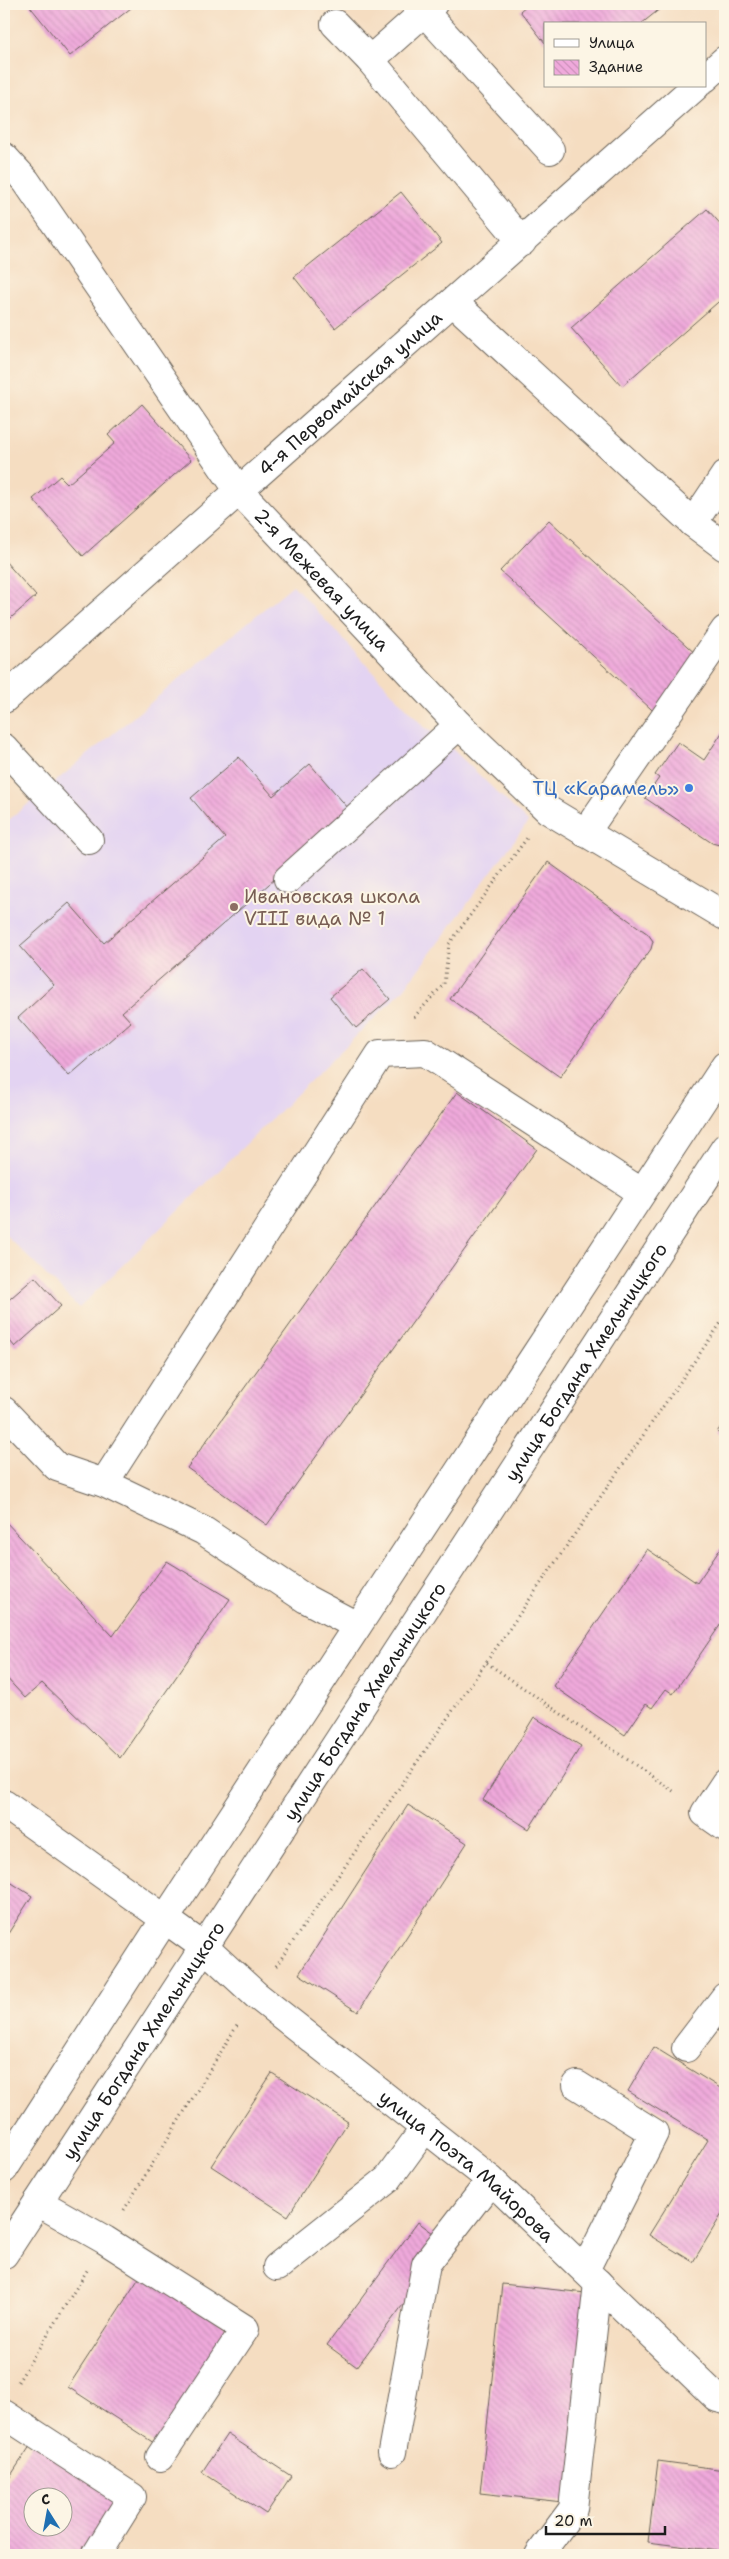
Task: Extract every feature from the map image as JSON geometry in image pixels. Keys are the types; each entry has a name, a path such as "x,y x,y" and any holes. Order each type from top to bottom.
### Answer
{"street":[{"path":"370,60 425,6 550,150"},
{"path":"335,24 370,60 522,242"},
{"name":"4-я Первомайская улица","path":"4,699 694,88"},
{"name":"2-я Межевая улица","path":"4,157 26,180 239,491 459,725 548,810 725,916"},
{"path":"453,302 693,524 725,547"},
{"path":"693,524 725,475"},
{"path":"585,833 725,630"},
{"path":"288,879 459,725"},
{"path":"4,748 89,840"},
{"path":"104,1483 380,1054 425,1052 641,1192"},
{"path":"4,2169 165,1919 725,1066"},
{"name":"улица Богдана Хмельницкого","path":"4,2254 725,1148"},
{"path":"4,1411 57,1467 104,1483 204,1531 306,1600 357,1626"},
{"path":"715,1820 725,1783"},
{"name":"улица Поэта Майорова","path":"4,1804 205,1948 256,1995 491,2180 721,2399"},
{"path":"686,2048 725,1997"},
{"path":"539,2555 573,2509 592,2277 654,2133 577,2085"},
{"path":"277,2267 388,2179 425,2128"},
{"path":"392,2452 426,2264 491,2180"},
{"path":"38,2202 105,2240 245,2329 160,2457"},
{"path":"4,2414 132,2497 96,2555"}],"path":[{"path":"380,1054 444,984 449,944 548,810"},
{"path":"14,2388 256,1995 725,1317"},
{"path":"487,1663 715,1820"}],"shaded area":[{"name":"Ивановская школа VIII вида № 1","path":"293,585 423,726 442,739 528,822 403,990 79,1308 4,1233 4,824"}],"building":[{"path":"28,4 136,4 70,56"},
{"path":"528,4 666,4 644,22 544,22 544,42 520,11"},
{"path":"401,192 442,243 335,328 294,277"},
{"path":"707,209 725,229 725,296 622,386 571,328"},
{"path":"142,404 191,460 83,556 33,499 60,476 68,484 115,443 108,435"},
{"path":"549,520 710,667 662,719 500,571"},
{"path":"4,560 36,596 4,624"},
{"name":"ТЦ «Карамель»","path":"725,728 725,846 723,846 712,843 645,798 659,778 655,775 678,742 704,760"},
{"path":"239,757 273,796 310,764 361,823 284,871 122,1012 131,1022 69,1076 18,1018 54,985 20,946 69,903 104,943 225,838 191,798"},
{"path":"548,862 648,934 653,941 651,949 560,1077 450,999"},
{"path":"363,969 390,999 356,1028 330,997"},
{"path":"457,1092 537,1149 267,1525 187,1468"},
{"path":"35,1277 61,1306 15,1347 4,1334 4,1304"},
{"path":"725,1421 725,1438 717,1432"},
{"path":"4,1520 113,1636 167,1561 230,1599 120,1758 42,1683 25,1698 4,1675"},
{"path":"725,1542 725,1618 673,1694 666,1689 652,1708 646,1704 625,1735 553,1686 647,1549 697,1583"},
{"path":"534,1717 581,1746 529,1829 483,1800"},
{"path":"408,1805 467,1843 358,2012 299,1974"},
{"path":"4,1878 32,1896 4,1940"},
{"path":"654,2047 725,2091 725,2209 693,2262 649,2235 708,2140 628,2091"},
{"path":"272,2073 348,2122 288,2216 211,2166"},
{"path":"418,2222 448,2244 357,2367 327,2345"},
{"path":"143,2272 232,2330 157,2445 68,2387"},
{"path":"502,2284 595,2294 572,2503 480,2493"},
{"path":"227,2434 291,2476 266,2514 202,2472"},
{"path":"34,2440 120,2495 81,2555 4,2555 4,2486"},
{"path":"658,2461 725,2470 725,2552 648,2542"}],"place":[{"name":"ТЦ «Карамель»","path":"689,788"},
{"name":"Ивановская школа VIII вида № 1","path":"234,907"}]}
